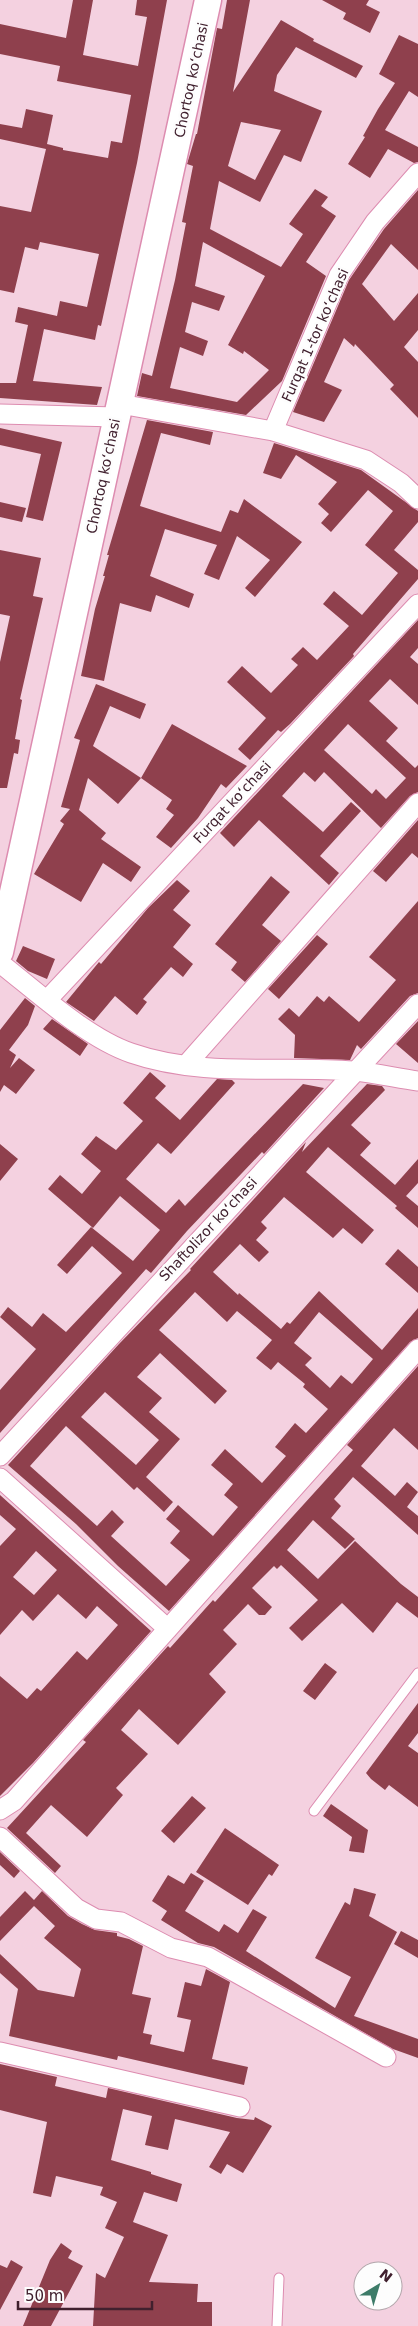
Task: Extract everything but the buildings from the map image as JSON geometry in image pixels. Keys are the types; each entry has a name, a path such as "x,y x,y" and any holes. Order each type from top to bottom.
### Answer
{"main road":[{"name":"Chortoq koʻchasi","path":"0,952 208,0"}],"street":[{"name":"Furqat 1-tor koʻchasi","path":"273,431 339,275 375,222 418,173"},
{"path":"0,414 118,410 273,431 366,460 401,483 418,499"},
{"name":"Furqat koʻchasi","path":"47,1000 418,604"},
{"path":"186,1065 418,803"},
{"path":"0,963 94,1034 130,1053 212,1069 355,1071 418,1081"},
{"name":"Shaftolizor koʻchasi","path":"0,1456 418,1004"},
{"path":"0,1810 14,1802 418,1349"},
{"path":"0,1478 168,1629"},
{"path":"0,1838 76,1908 96,1919 120,1922 171,1948 208,1957 386,2057"},
{"path":"0,2052 240,2107"}],"lane":[{"path":"314,1811 418,1673"},
{"path":"277,2326 279,2278"}]}
